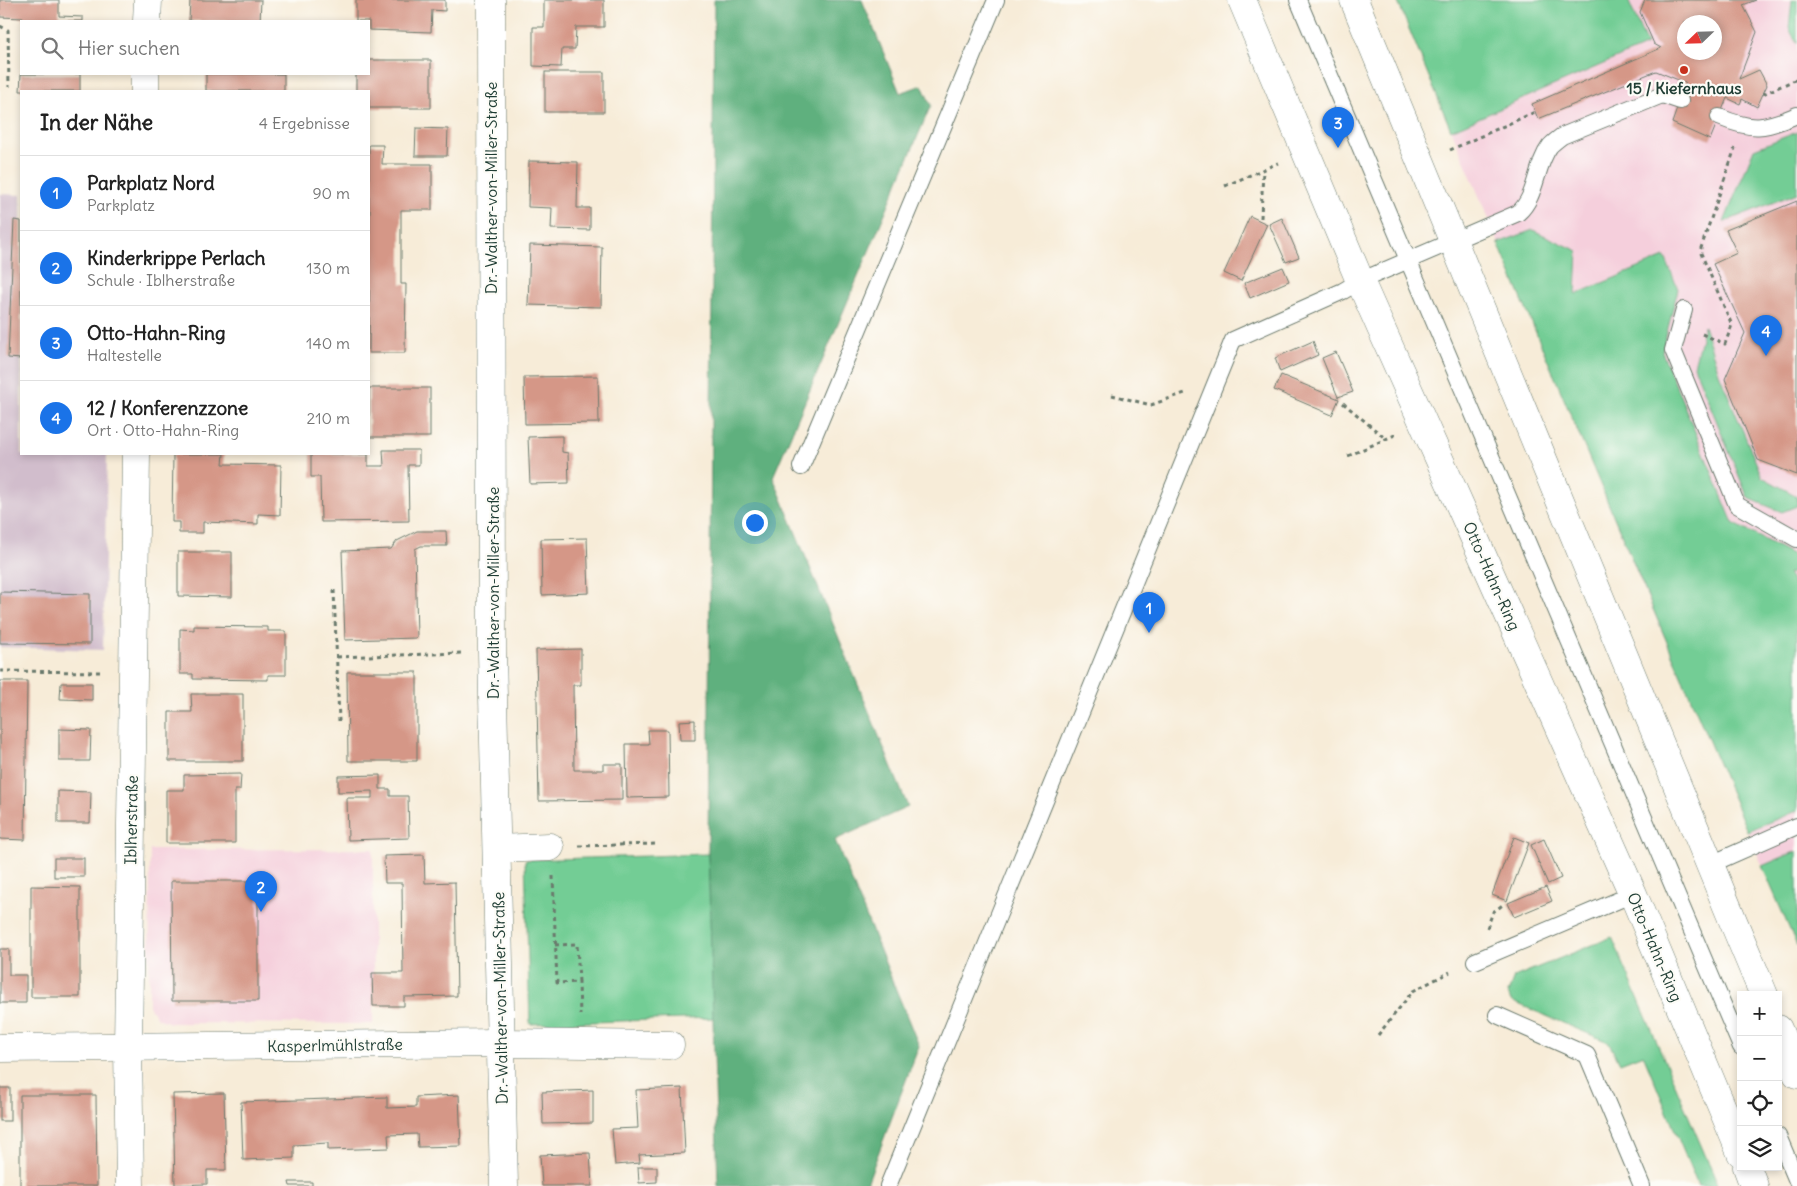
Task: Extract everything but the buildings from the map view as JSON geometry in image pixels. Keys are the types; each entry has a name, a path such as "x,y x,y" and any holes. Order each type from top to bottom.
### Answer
{"street":[{"path":"147,20 148,0"},
{"name":"Dr.-Walther-von-Miller-Straße","path":"491,0 492,652 504,1186"},
{"name":"Otto-Hahn-Ring","path":"1242,0 1360,281 1633,894 1737,1143"},
{"path":"1354,0 1455,241 1709,865 1762,991"},
{"path":"145,75 145,90"},
{"name":"Iblherstraße","path":"130,1186 128,1047 136,455"},
{"path":"497,849 550,847"},
{"path":"1781,1036 1797,1074"},
{"name":"Kasperlmühlstraße","path":"0,1048 500,1043 670,1046"},
{"path":"1748,1171 1754,1186"}],"lane":[{"path":"801,467 996,0"},
{"path":"1298,0 1737,1039"},
{"path":"888,1186 1233,340 1343,291 1360,281 1518,213 1526,206 1550,146 1562,136 1662,95 1680,101"},
{"path":"1719,117 1748,127 1773,126 1797,115"},
{"path":"1682,317 1673,350 1737,505 1797,539"},
{"path":"1709,865 1797,826"},
{"path":"1475,961 1633,894"},
{"path":"1497,1015 1587,1055 1642,1186"},
{"path":"1782,1145 1797,1181"}],"path":[{"path":"0,26 8,30 9,88"},
{"path":"1763,94 1797,79"},
{"path":"1445,152 1535,112"},
{"path":"1682,317 1725,344 1732,325 1700,251 1748,127"},
{"path":"1225,186 1274,165"},
{"path":"1261,218 1263,170"},
{"path":"1112,395 1151,405 1216,382"},
{"path":"1343,403 1386,439"},
{"path":"1348,456 1394,435"},
{"path":"334,590 339,721"},
{"path":"337,657 492,652"},
{"path":"0,671 133,672"},
{"path":"579,982 557,983 554,883 550,847 656,844"},
{"path":"555,945 577,944 582,1044"},
{"path":"1378,1035 1413,991 1450,972"}],"shaded area":[{"path":"1397,0 1797,0 1797,946 1644,590"},
{"path":"0,194 20,195 20,455 107,455 103,650 0,647"},
{"path":"373,849 373,1024 171,1023 157,1018 149,1006 150,850"}],"green space":[{"path":"714,0 862,0 900,93 922,85 931,105 773,477 908,807 835,840 919,1046 866,1186 718,1186 708,854"},
{"path":"1397,0 1628,0 1647,45 1451,130"},
{"path":"1792,0 1797,0 1797,44 1789,28"},
{"path":"1797,132 1797,193 1724,222 1754,149"},
{"path":"1533,230 1578,251 1576,294 1665,257 1678,289 1662,352 1733,523 1797,557 1797,574 1788,573 1797,592 1797,811 1747,831 1498,243"},
{"path":"1704,326 1719,373 1762,477 1797,496 1797,506 1782,512 1748,498 1694,366"},
{"path":"1797,851 1797,946 1762,866"},
{"path":"708,854 714,1018 530,1024 525,860"},
{"path":"1612,937 1717,1186 1698,1186 1643,1054 1620,1063 1608,1042 1511,1001 1508,993 1514,977"}],"place":[{"name":"15 / Kiefernhaus","path":"1684,70"},
{"name":"Otto-Hahn-Ring","path":"1338,148"},
{"name":"12 / Konferenzzone","path":"1766,356"},
{"name":"Parkplatz Nord","path":"1149,633"},
{"name":"Kinderkrippe Perlach","path":"261,912"}]}
